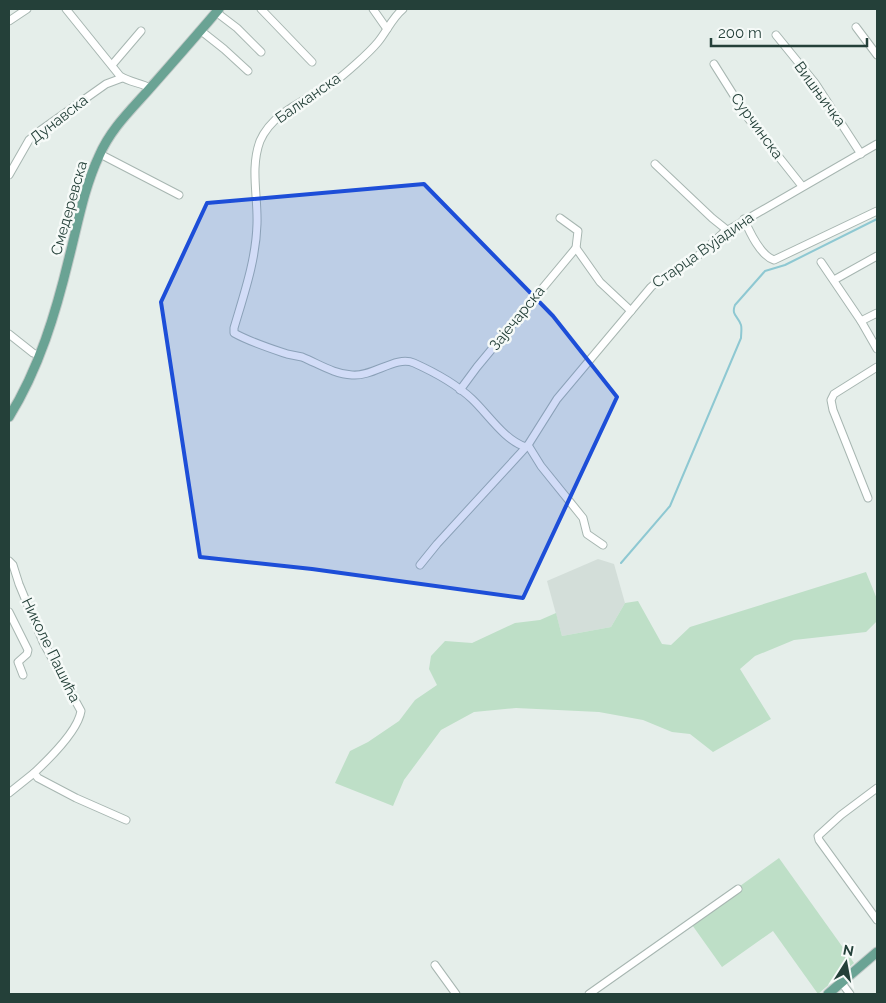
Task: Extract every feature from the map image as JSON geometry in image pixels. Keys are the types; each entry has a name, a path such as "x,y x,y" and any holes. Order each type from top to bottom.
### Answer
{"main road":[{"name":"Смедеревска","path":"9,417 30,379 39,355 63,282 86,191 100,154 119,123 217,10"},
{"path":"828,994 877,952"}],"street":[{"path":"9,20 27,9"},
{"path":"66,9 122,78 141,83 150,88"},
{"path":"261,9 312,62"},
{"path":"373,9 387,29"},
{"name":"Балканска","path":"403,9 378,42 334,82 278,118 268,128 260,142 254,170 257,225 254,252 234,333 242,338 304,358 342,374 362,375 406,360 431,371 460,390"},
{"path":"217,10 261,52"},
{"path":"856,27 877,55"},
{"path":"200,30 248,71"},
{"path":"112,65 141,31"},
{"name":"Вишњичка","path":"776,35 815,83 861,154"},
{"name":"Сурчинска","path":"714,64 748,118 802,186"},
{"name":"Дунавска","path":"9,175 29,140 106,84 122,78"},
{"name":"Старца Вујадина","path":"420,565 527,446 557,399 645,292 656,282 699,255 727,230 744,219 877,144"},
{"path":"100,154 179,195"},
{"path":"655,164 727,230"},
{"path":"744,219 760,247 774,260 877,210"},
{"path":"560,218 578,231 576,248 600,282 631,311"},
{"name":"Зајечарска","path":"460,390 476,367 576,248"},
{"path":"834,280 877,256"},
{"path":"821,262 862,321 877,349"},
{"path":"862,321 877,313"},
{"path":"9,334 33,353 39,355"},
{"path":"868,498 832,410 831,400 834,394 877,367"},
{"path":"460,390 471,398 504,432 521,445 527,446 583,518 586,534 603,546"},
{"name":"Николе Пашића","path":"9,561 13,565 43,642 81,711 78,721 68,735 34,773"},
{"path":"9,612 28,650 27,654 18,662 23,674"},
{"path":"9,793 34,773 38,778 76,798 126,820"},
{"path":"877,788 846,810 818,836 877,920"},
{"path":"589,994 738,889"},
{"path":"435,965 456,994"},
{"path":"841,982 850,994"}],"highlighted area":[{"path":"424,184 553,316 617,397 523,598 312,569 200,557 161,302 207,203"}],"shaded area":[{"path":"598,559 614,564 625,603 611,627 562,636 547,581"}],"green space":[{"path":"866,572 877,599 877,621 866,632 794,640 755,656 740,669 771,719 713,752 690,734 672,732 643,720 599,712 516,708 474,712 441,730 404,780 393,806 335,783 350,751 368,742 399,721 415,700 437,685 429,669 431,656 445,641 472,643 515,623 540,620 556,613 562,636 611,627 625,603 638,601 662,644 671,645 690,627"},
{"path":"779,858 854,963 818,994 773,931 722,967 690,922"}],"waterway":[{"path":"621,563 670,506 741,338 740,322 734,313 735,305 765,271 785,265 877,219"}]}
